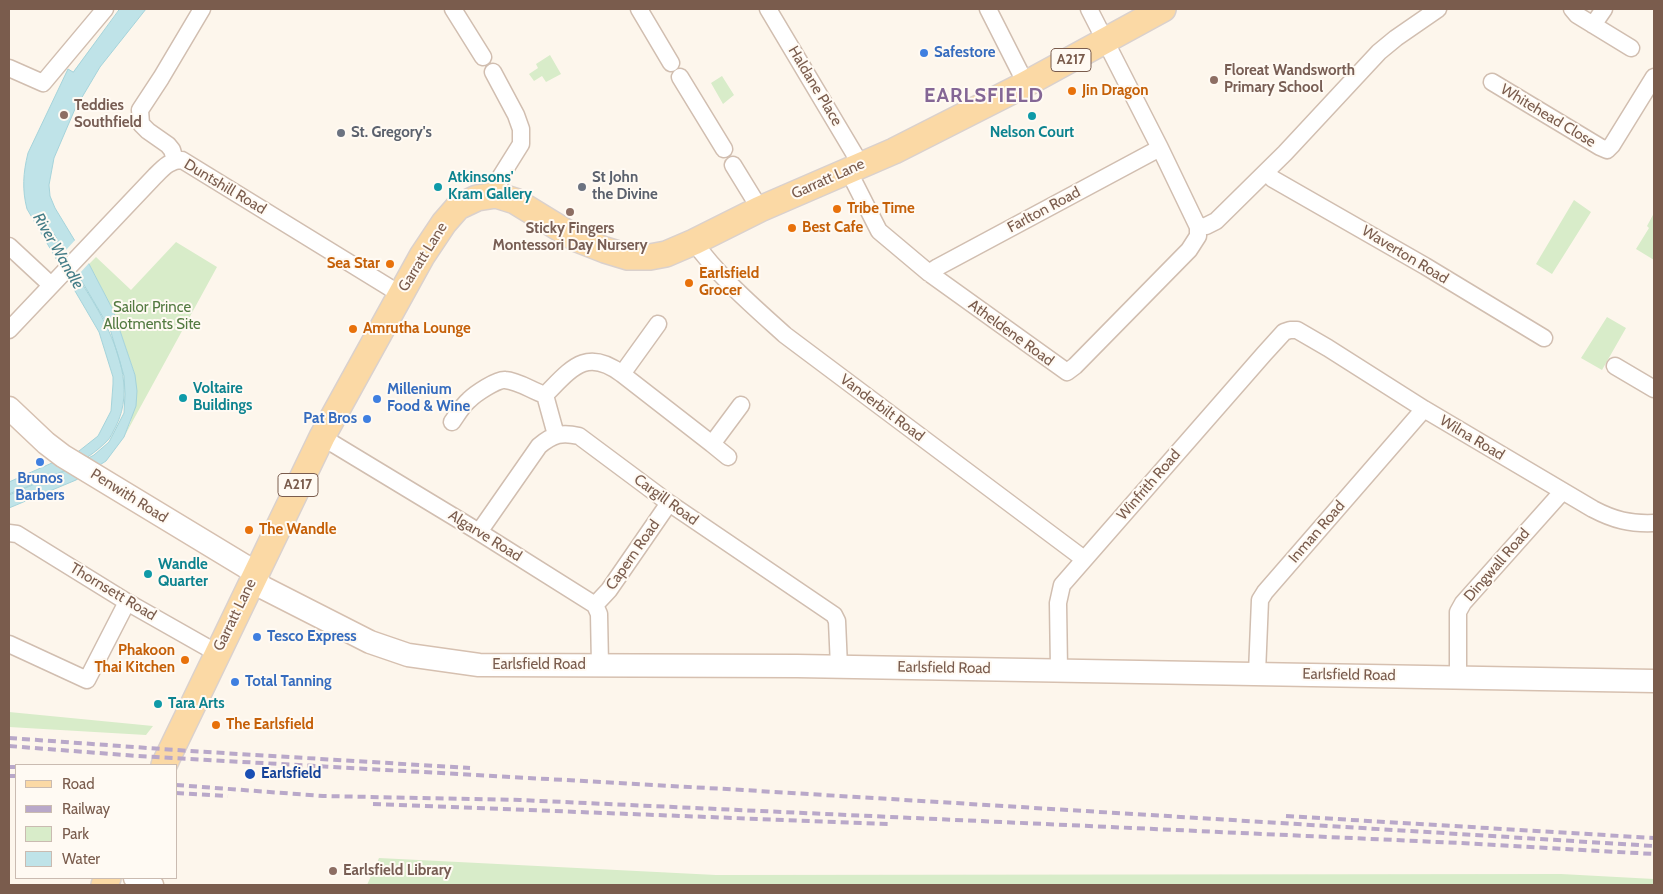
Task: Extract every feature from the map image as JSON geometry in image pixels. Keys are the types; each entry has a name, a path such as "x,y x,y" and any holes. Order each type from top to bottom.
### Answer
{"main road":[{"name":"Garratt Lane","path":"164,764 322,437 400,294 436,235 458,207 477,198 496,195 515,201 577,239 628,257 650,257 666,254 760,209 894,152 1026,84 1162,9"},
{"name":"Penwith Road","path":"9,408 46,443 64,456 248,568 254,576"},
{"name":"Earlsfield Road","path":"254,576 262,587 370,642 408,656 479,665 839,666 1654,681"},
{"path":"137,879 152,885"}],"street":[{"path":"9,68 43,83 105,9"},
{"path":"174,160 172,150 168,145 141,124 140,110 202,9"},
{"path":"453,9 483,57"},
{"path":"639,9 671,63"},
{"name":"Haldane Place","path":"768,9 855,167"},
{"path":"988,9 1026,84"},
{"path":"1089,9 1198,227 1206,226 1216,221 1266,172 1379,52 1438,9"},
{"path":"1572,9 1577,15 1631,48"},
{"path":"1593,24 1604,9"},
{"path":"492,72 516,115 521,129 521,144 502,176 496,195"},
{"name":"Whitehead Close","path":"1492,82 1607,150 1654,77"},
{"path":"680,78 724,149"},
{"name":"Farlton Road","path":"929,273 1160,148"},
{"name":"Duntshill Road","path":"9,330 166,164 174,160 182,160 400,294"},
{"path":"734,165 760,209"},
{"name":"Atheldene Road","path":"855,167 878,231 929,273 1067,372 1189,250 1198,236 1198,227"},
{"name":"Waverton Road","path":"1266,172 1272,179 1403,253 1544,338"},
{"name":"Vanderbilt Road","path":"694,242 752,306 785,335 1084,559"},
{"path":"9,246 55,281"},
{"path":"622,374 658,324"},
{"name":"Winfrith Road","path":"1059,669 1058,603 1062,585 1284,332 1297,330"},
{"name":"Wilna Road","path":"1297,330 1562,492 1612,519 1639,524 1654,523"},
{"path":"545,395 570,369 590,362 610,365 728,457"},
{"path":"1615,366 1654,389"},
{"path":"452,422 468,401 496,382 504,379 545,395"},
{"path":"479,532 539,446 547,439 556,435 545,395"},
{"path":"712,444 741,405"},
{"name":"Inman Road","path":"1258,674 1260,600 1265,592 1424,409"},
{"name":"Cargill Road","path":"556,435 566,433 579,436 669,503 834,615 838,629 839,666"},
{"name":"Algarve Road","path":"322,437 595,605"},
{"name":"Dingwall Road","path":"1458,678 1458,612 1463,603 1562,492"},
{"name":"Capern Road","path":"595,605 609,590 669,503"},
{"name":"Thornsett Road","path":"9,534 17,534 127,602 217,653"},
{"path":"9,644 87,680 127,602"},
{"path":"595,605 599,614 600,665"}],"green space":[{"path":"550,55 561,74 546,82 542,76 534,81 529,74 538,68 536,64"},
{"path":"722,76 734,95 723,104 711,83"},
{"path":"1574,200 1591,212 1552,274 1536,264"},
{"path":"1654,213 1654,260 1636,249 1649,228 1647,226"},
{"name":"Sailor Prince Allotments Site","path":"176,242 217,267 124,437 131,421 135,375 113,310 89,264 96,257 131,290"},
{"path":"1607,317 1626,328 1602,370 1581,358"},
{"path":"9,712 153,726 146,735 9,727"},
{"path":"379,858 716,875 1561,874 1654,879 1654,885 367,885"}],"water":[{"name":"River Wandle","path":"120,9 146,9 100,67 75,109 54,158 49,185 50,196 55,208 89,264 113,310 135,375 136,406 124,437 106,461 76,480 9,508 9,495 61,473 94,455 109,442 124,413 125,394 124,376 121,365 124,397 116,426 108,440 96,451 73,466 9,494 9,482 79,451 98,436 111,411 113,377 99,332 27,209 24,195 24,174 28,153 68,69 73,72","holes":["54,234 110,329 116,349 98,310 69,263"]}],"pier":[{"path":"76,239 90,262 69,285 55,262"}],"railway":[{"path":"9,738 470,768"},
{"path":"9,746 137,756 743,790 1654,846"},
{"path":"9,767 15,767"},
{"path":"9,776 15,776"},
{"path":"178,785 323,796 520,800 1460,843 1654,854"},
{"path":"178,793 228,796"},
{"path":"373,804 888,824"},
{"path":"1286,816 1654,838"}],"place":[{"name":"Safestore","path":"924,53"},
{"name":"Floreat Wandsworth Primary School","path":"1214,80"},
{"name":"Jin Dragon","path":"1072,91"},
{"name":"Teddies Southfield","path":"64,115"},
{"name":"Nelson Court","path":"1032,116"},
{"name":"St. Gregory's","path":"341,133"},
{"name":"Atkinsons' Kram Gallery","path":"438,187"},
{"name":"St John the Divine","path":"582,187"},
{"name":"Tribe Time","path":"837,209"},
{"name":"Sticky Fingers Montessori Day Nursery","path":"570,212"},
{"name":"Best Cafe","path":"792,228"},
{"name":"Sea Star","path":"390,264"},
{"name":"Earlsfield Grocer","path":"689,283"},
{"name":"Amrutha Lounge","path":"353,329"},
{"name":"Voltaire Buildings","path":"183,398"},
{"name":"Millenium Food & Wine","path":"377,399"},
{"name":"Pat Bros","path":"367,419"},
{"name":"Brunos Barbers","path":"40,462"},
{"name":"The Wandle","path":"249,530"},
{"name":"Wandle Quarter","path":"148,574"},
{"name":"Tesco Express","path":"257,637"},
{"name":"Phakoon Thai Kitchen","path":"185,660"},
{"name":"Total Tanning","path":"235,682"},
{"name":"Tara Arts","path":"158,704"},
{"name":"The Earlsfield","path":"216,725"},
{"name":"Earlsfield","path":"250,774"},
{"name":"Earlsfield Library","path":"333,871"}],"district":[{"name":"EARLSFIELD","path":"984,96"}]}
